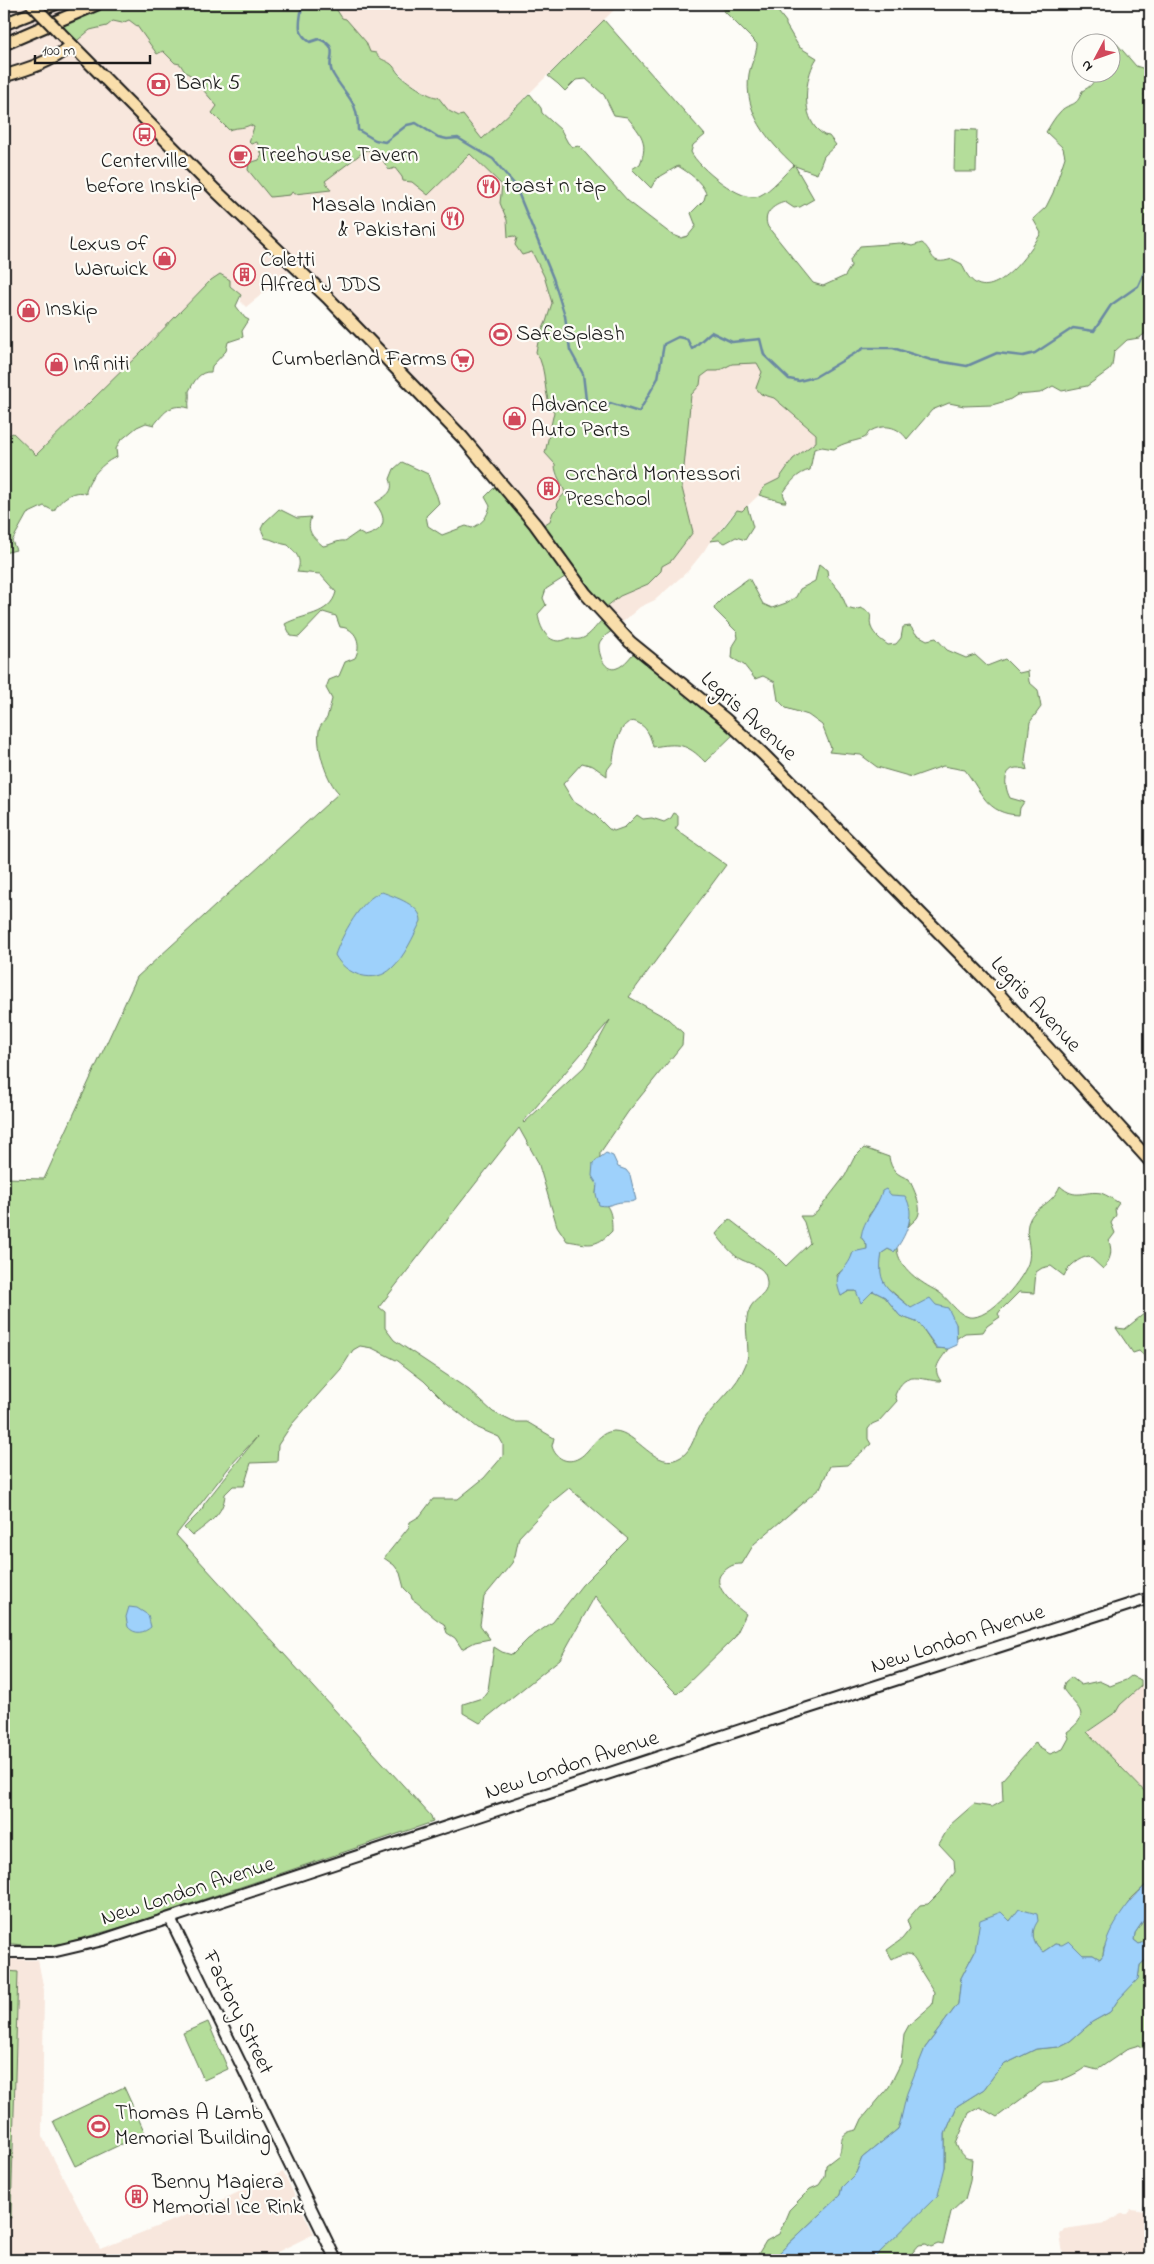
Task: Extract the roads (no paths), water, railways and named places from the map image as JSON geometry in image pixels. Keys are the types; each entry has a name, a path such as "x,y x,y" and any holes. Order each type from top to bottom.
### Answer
{"main road":[{"name":"Legris Avenue","path":"32,4 71,46 215,190 327,297 486,464 535,524 585,593 630,642 725,718 763,754 987,981 1150,1161"},
{"path":"4,24 55,4"},
{"path":"4,44 97,4"},
{"path":"4,76 41,64 58,56 71,46"},
{"name":"New London Avenue","path":"4,1952 44,1953 71,1949 1150,1598"},
{"name":"Factory Street","path":"170,1918 336,2260"}],"water":[{"path":"382,892 412,906 420,915 421,921 412,940 397,963 385,973 369,977 346,968 335,955 347,928 360,909 374,895"},
{"path":"606,1153 613,1156 618,1167 626,1170 630,1175 636,1200 606,1206 599,1205 596,1194 597,1184 592,1176 593,1163"},
{"path":"886,1189 891,1195 905,1196 910,1211 910,1218 902,1240 894,1252 888,1249 882,1253 881,1273 883,1280 891,1291 911,1308 930,1298 936,1305 948,1308 956,1324 957,1345 948,1349 937,1348 919,1323 900,1316 885,1297 873,1291 861,1303 856,1291 849,1291 841,1296 837,1281 838,1276 847,1265 853,1252 867,1249 867,1245 861,1237 862,1231 882,1191"},
{"path":"129,1607 137,1608 148,1615 151,1627 140,1632 131,1630 128,1627 126,1617"},
{"path":"1150,1881 1150,1911 1135,1933 1134,1940 1139,1944 1150,1939 1150,1956 1140,1965 1138,1979 1118,2000 1110,2012 1092,2022 1070,2041 1058,2047 1036,2049 1005,2064 984,2089 957,2106 945,2134 945,2167 938,2195 872,2260 773,2260 840,2195 842,2187 856,2173 862,2158 898,2129 907,2093 925,2048 958,2004 961,1978 975,1951 980,1920 1001,1912 1010,1921 1019,1909 1037,1914 1038,1921 1035,1925 1033,1938 1036,1945 1043,1952 1055,1944 1062,1945 1069,1941 1083,1955 1093,1955 1100,1959 1110,1934 1121,1914"}],"waterway":[{"path":"302,4 300,30 310,42 319,39 330,46 332,50 331,69 354,105 358,130 375,140 385,142 407,125 416,123 438,137 447,139 458,138 493,159 515,185 553,278 565,316 570,350 583,374 586,400"},
{"path":"605,409 610,403 639,412 658,378 664,344 678,337 687,339 692,349 711,332 732,342 760,339 764,355 789,379 799,381 815,377 864,348 893,348 931,360 967,366 997,353 1023,356 1035,353 1073,328 1094,331 1111,305 1138,286 1147,266 1150,239"}],"place":[{"name":"Bank 5","path":"159,84"},
{"name":"Centerville before Inskip","path":"144,135"},
{"name":"Treehouse Tavern","path":"241,156"},
{"name":"toast n tap","path":"488,187"},
{"name":"Masala Indian & Pakistani","path":"452,219"},
{"name":"Lexus of Warwick","path":"164,258"},
{"name":"Coletti Alfred J DDS","path":"244,274"},
{"name":"Inskip","path":"29,310"},
{"name":"SafeSplash","path":"500,335"},
{"name":"Cumberland Farms","path":"463,360"},
{"name":"Infiniti","path":"57,365"},
{"name":"Advance Auto Parts","path":"515,419"},
{"name":"Orchard Montessori Preschool","path":"549,488"},
{"name":"Thomas A Lamb Memorial Building","path":"99,2127"},
{"name":"Benny Magiera Memorial Ice Rink","path":"136,2196"}]}
